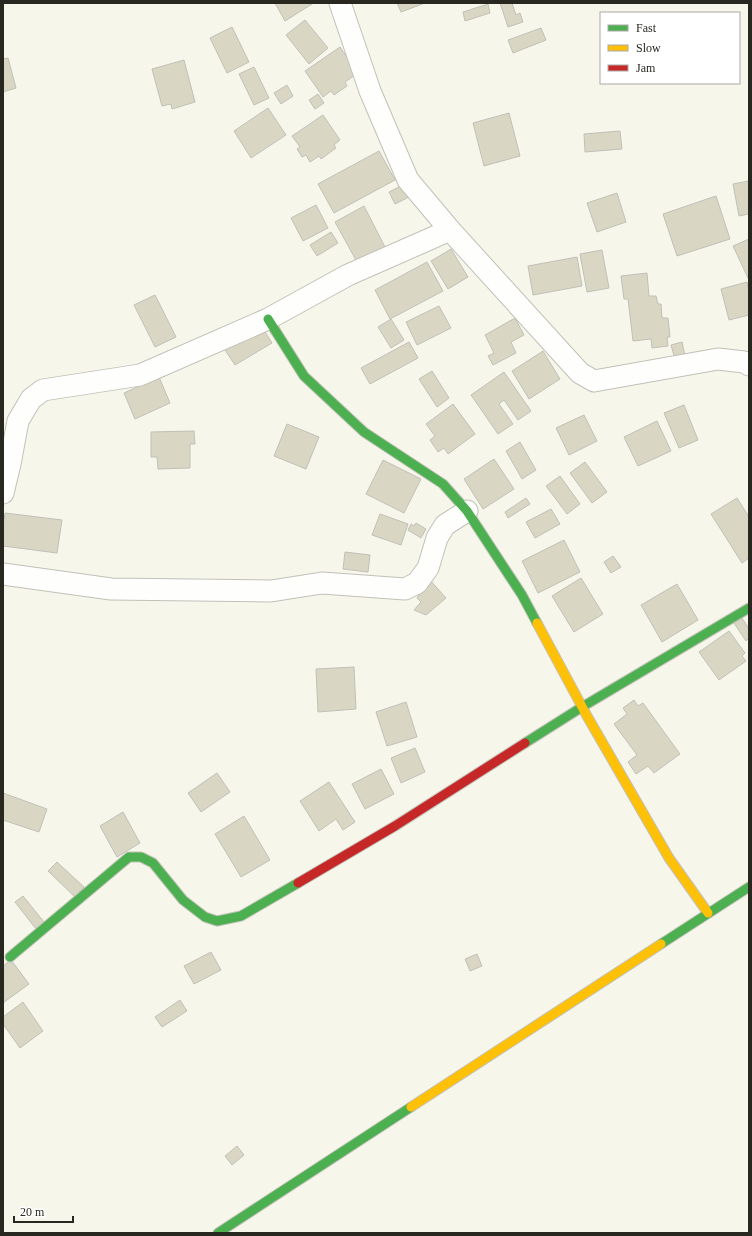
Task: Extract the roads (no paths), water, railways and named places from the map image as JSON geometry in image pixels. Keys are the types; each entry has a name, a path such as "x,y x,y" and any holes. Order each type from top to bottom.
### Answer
{"street":[{"path":"340,3 370,91 408,180 450,230 580,373 594,381 718,359 744,362 749,365"},
{"path":"3,494 18,421 31,399 43,390 140,374 191,354 268,319 348,275 450,230"},
{"path":"268,319 304,376 364,432 443,484 467,511 522,595 582,707 669,858 708,913"},
{"path":"3,574 110,589 271,591 322,583 406,589 417,583 428,568 437,538 444,525 467,511"},
{"path":"10,957 129,857 141,857 153,863 183,900 205,918 217,921 241,916 395,826 582,707 749,608"},
{"path":"218,1233 749,887"}]}
